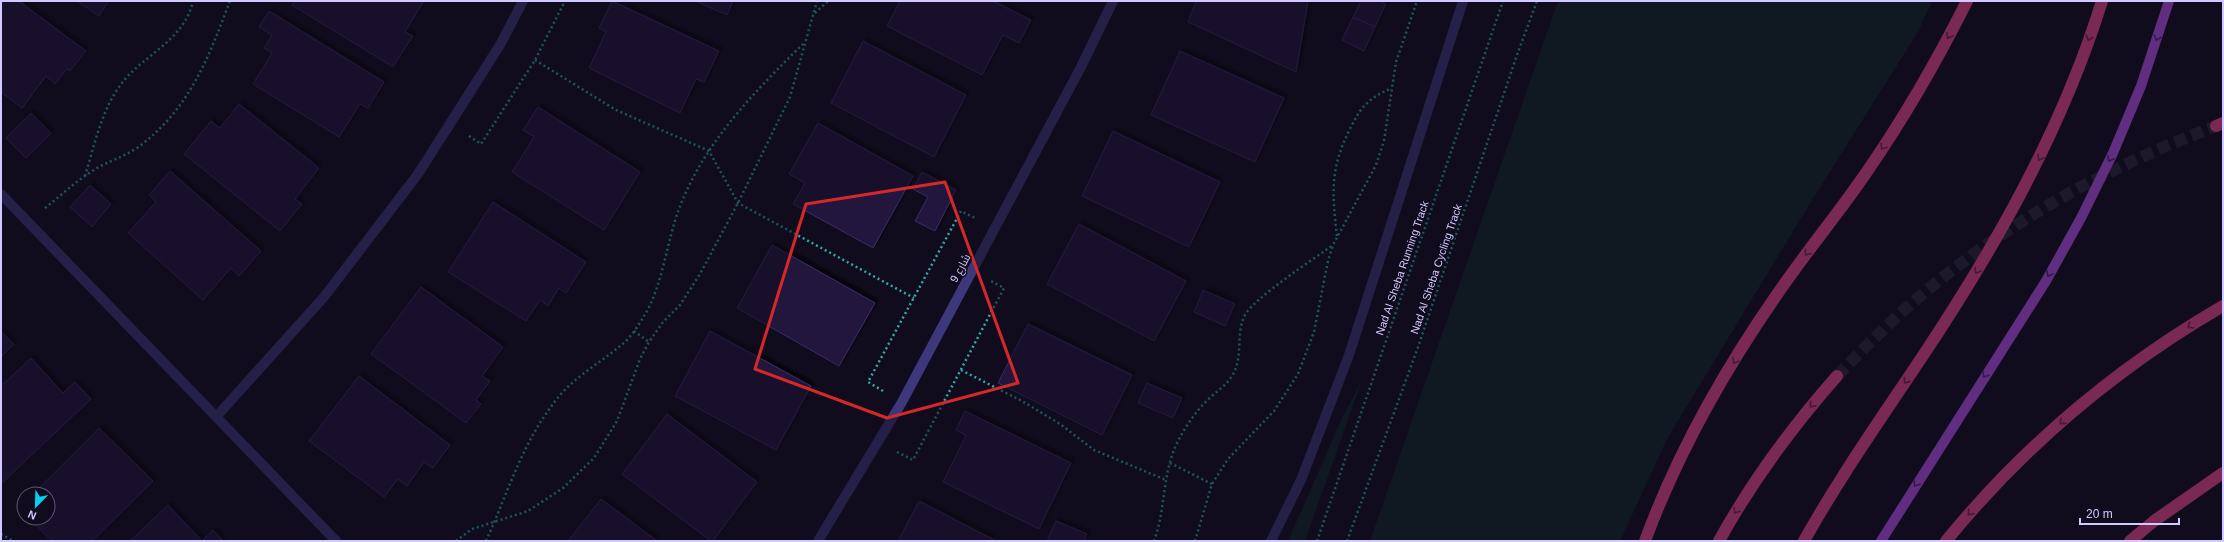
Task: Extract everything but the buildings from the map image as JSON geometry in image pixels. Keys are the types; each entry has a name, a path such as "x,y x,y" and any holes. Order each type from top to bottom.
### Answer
{"highway":[{"path":"1645,541 1675,472 1706,410 1740,351 1778,293 1866,172 1911,105 1967,1"},
{"path":"1804,541 1866,440 1920,360 2011,213 2046,145 2077,75 2102,1"},
{"path":"1946,541 1999,481 2043,439 2092,396 2144,357 2223,306"},
{"path":"1719,541 1766,465 1802,417 1837,376"},
{"path":"2130,541 2198,488 2223,473"}],"main road":[{"path":"1881,541 2064,249 2113,153 2140,86 2169,1"}],"street":[{"path":"216,417 324,296 418,174 500,45 523,1"},
{"name":"شارع 9","path":"818,541 902,402 1081,67 1113,1"},
{"path":"1270,541 1301,480 1349,355 1463,1"},
{"path":"1,194 336,541"}],"path":[{"path":"84,176 108,108 118,88 132,70 171,39 183,25 193,1"},
{"path":"28,222 84,176 100,166 116,160 136,148 172,117 190,92 205,66 230,1"},
{"path":"450,123 481,144 535,60 565,1"},
{"path":"456,541 472,529 528,512 564,488 594,458 617,421 640,359 648,342 684,299 738,204 790,97 817,1"},
{"path":"814,13 828,1"},
{"path":"1195,541 1212,484 1228,459 1274,411 1298,374 1314,332 1328,261 1338,236 1376,165 1385,134 1390,89 1396,62 1417,1"},
{"name":"Nad Al Sheba Running Track","path":"1317,541 1503,1"},
{"name":"Nad Al Sheba Cycling Track","path":"1347,541 1418,350 1514,62 1537,1"},
{"path":"486,541 518,463 536,426 562,392 597,362 621,346 646,314 653,296 678,210 686,190 709,151 751,95 804,44"},
{"path":"535,60 616,110 709,151 738,204 914,298"},
{"path":"1338,236 1332,197 1333,181 1339,150 1361,107 1374,96 1390,89"},
{"path":"902,402 868,382 961,211 996,228"},
{"path":"1154,541 1158,528 1166,480 1177,443 1187,425 1199,410 1224,386 1233,375 1238,362 1240,330 1246,314 1258,301 1334,245"},
{"path":"879,442 913,460 1004,288 972,271"},
{"path":"634,331 648,342"},
{"path":"961,370 1022,401 1060,424 1094,450 1166,480"},
{"path":"1170,463 1212,484"},
{"path":"1,534 13,541"}],"highlighted area":[{"path":"945,182 1018,383 887,418 755,369 806,204"}],"green space":[{"path":"1558,1 1932,1 1918,32 1809,205 1667,439 1620,541 1370,541"},
{"path":"1362,380 1305,541 1288,541 1342,418"}],"tunnel":[{"path":"1837,376 1911,304 1969,257 2003,234 2070,193 2106,174 2141,157 2216,126"}]}
